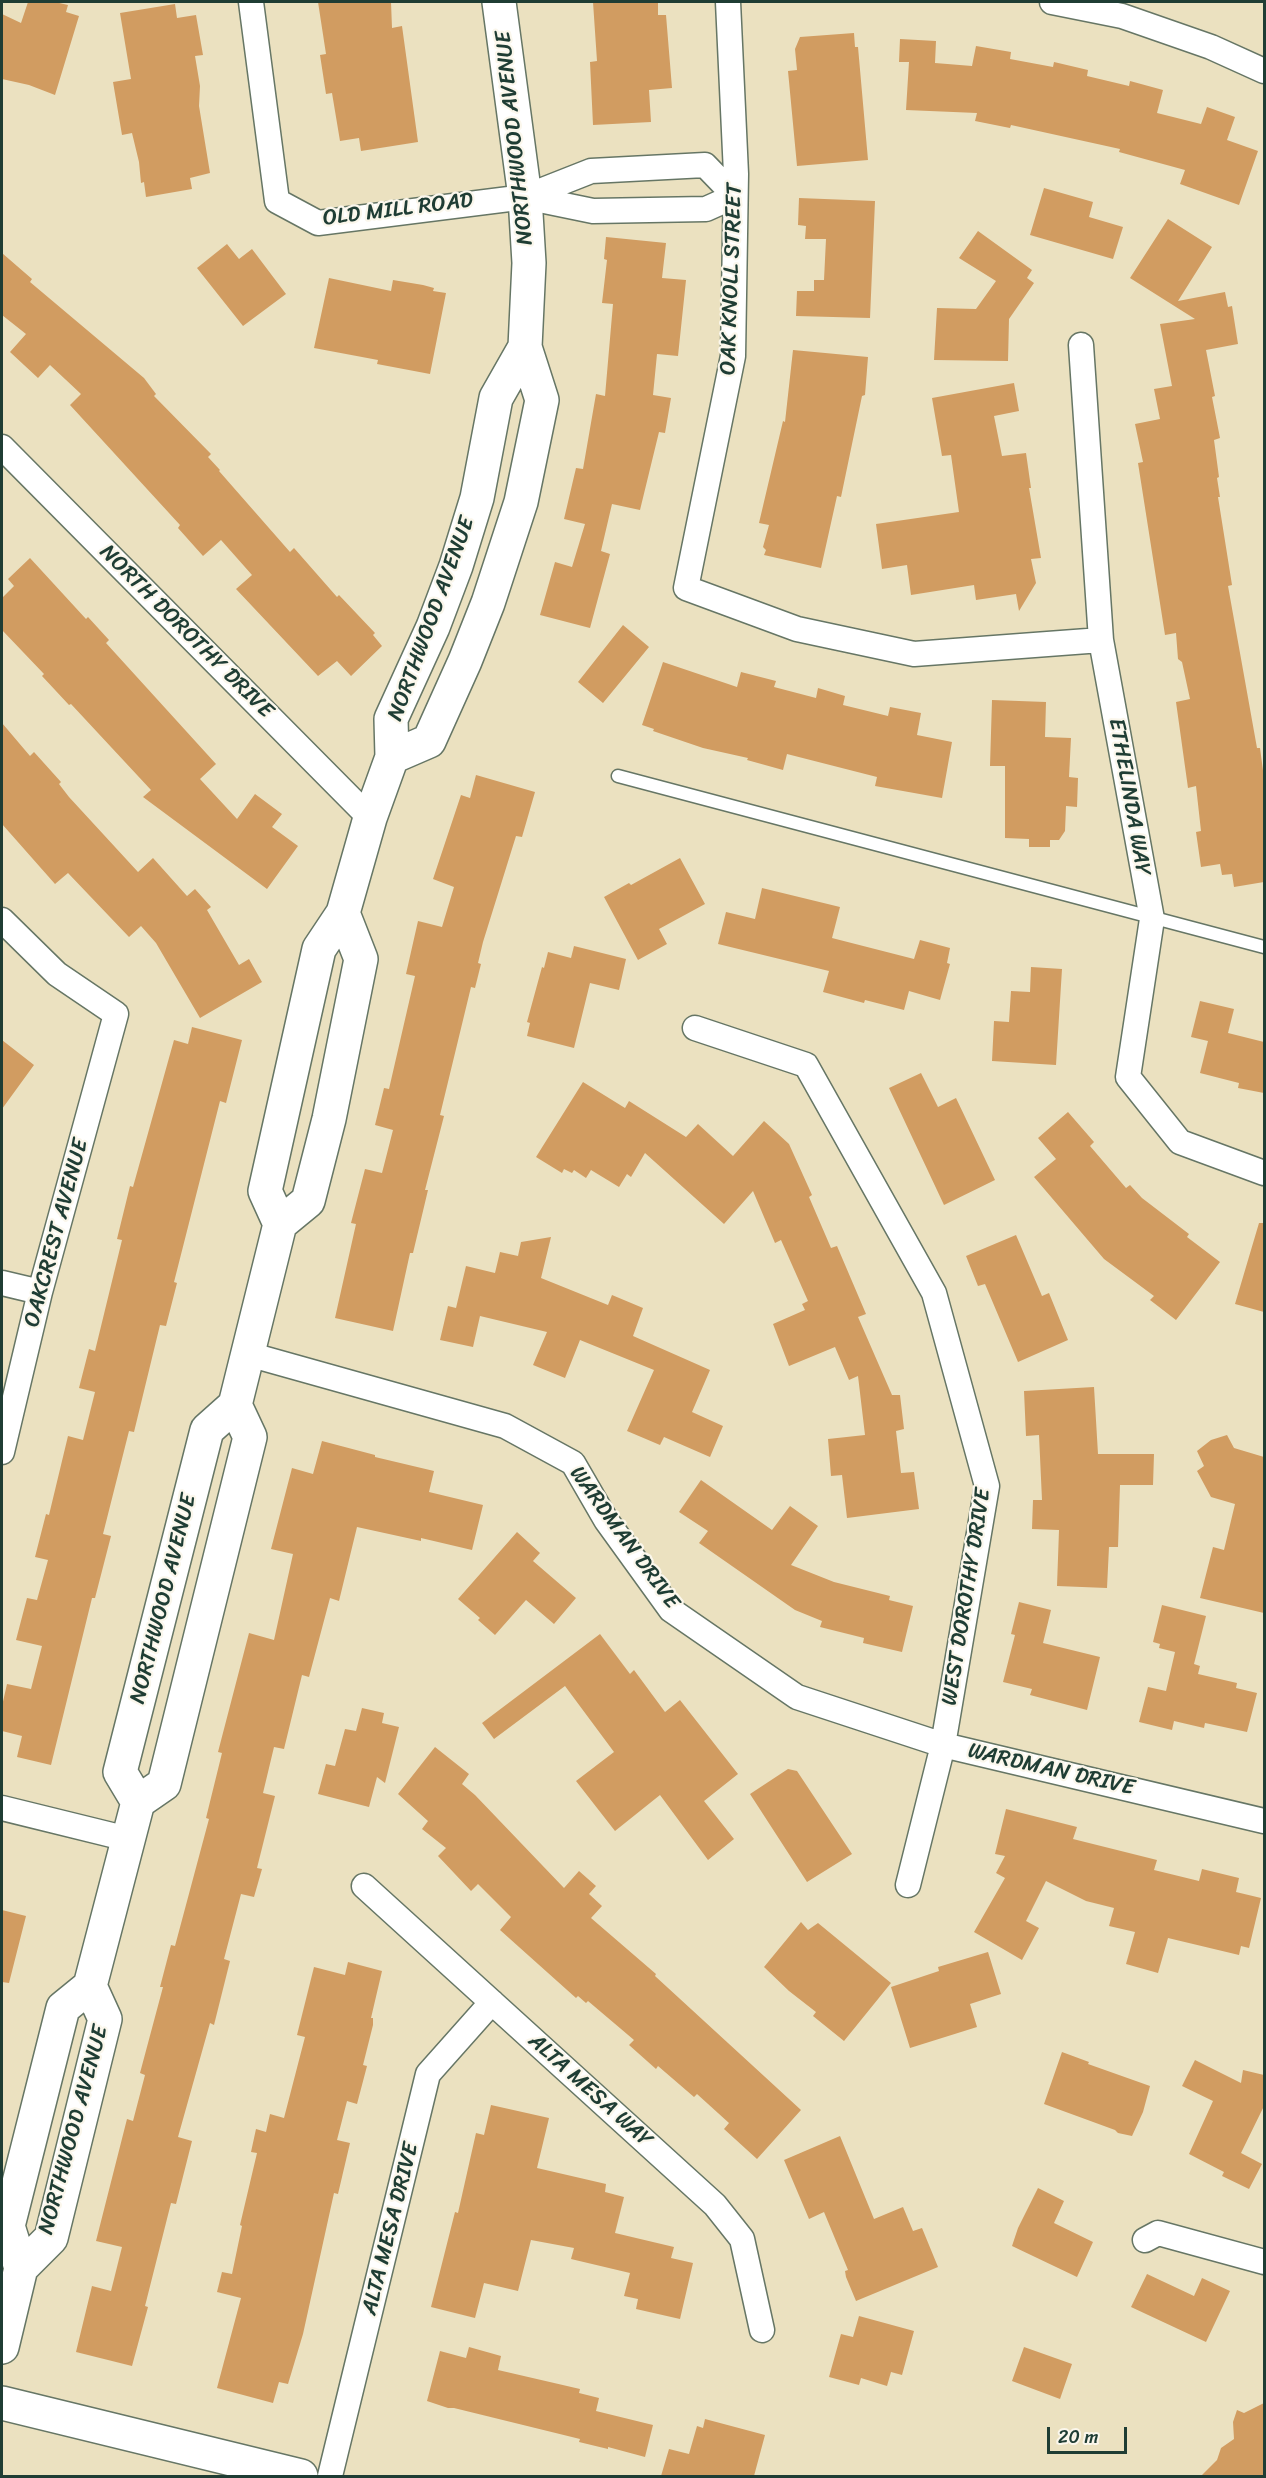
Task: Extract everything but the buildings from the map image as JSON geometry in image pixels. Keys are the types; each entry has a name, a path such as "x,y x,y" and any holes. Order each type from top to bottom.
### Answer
{"street":[{"name":"OLD MILL ROAD","path":"251,2 277,201 318,223 525,197 591,171 705,165 735,196 706,209 592,211 525,197"},
{"name":"NORTHWOOD AVENUE","path":"392,757 429,741 465,661 521,502 542,400 525,347 529,263 525,197 499,2"},
{"name":"OAK KNOLL STREET","path":"728,2 735,196 733,356 686,588 797,629 914,654 1101,640"},
{"path":"1052,2 1122,16 1210,47 1264,71"},
{"name":"ETHELINDA WAY","path":"1081,345 1101,640 1152,919 1128,1077 1180,1142 1264,1173"},
{"name":"NORTHWOOD AVENUE","path":"280,1224 266,1191 319,949 343,913 370,818 392,757 391,719 433,627 456,566 477,498 496,398 525,347"},
{"name":"NORTH DOROTHY DRIVE","path":"2,447 370,818"},
{"path":"235,1405 280,1224 308,1201 337,1078 361,959 343,913"},
{"name":"OAKCREST AVENUE","path":"2,920 57,974 116,1014 40,1292 2,1452"},
{"name":"WEST DOROTHY DRIVE","path":"695,1028 806,1065 934,1293 987,1486 943,1744 908,1885"},
{"path":"2,1283 40,1292"},
{"name":"WARDMAN DRIVE","path":"248,1354 505,1426 573,1463 606,1520 671,1610 797,1697 943,1744 1264,1821"},
{"name":"NORTHWOOD AVENUE","path":"235,1405 250,1437 164,1784 138,1802 120,1772 207,1430 235,1405"},
{"path":"90,1986 138,1802"},
{"path":"2,1808 128,1839"},
{"name":"ALTA MESA WAY","path":"364,1886 715,2205 742,2239 762,2330"},
{"name":"NORTHWOOD AVENUE","path":"90,1986 105,2019 51,2238 21,2268 8,2226 63,2008 90,1986"},
{"name":"ALTA MESA DRIVE","path":"330,2476 428,2074 492,2002"},
{"path":"1144,2240 1158,2233 1264,2262"},
{"path":"2,2347 21,2268"},
{"path":"2,2403 301,2476"}],"lane":[{"path":"618,776 1264,948"}]}
